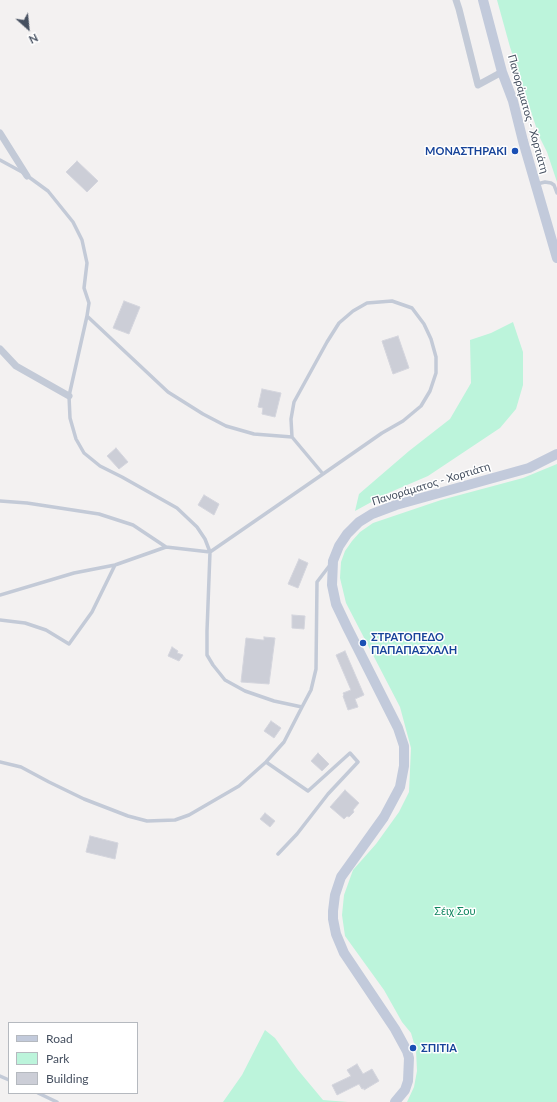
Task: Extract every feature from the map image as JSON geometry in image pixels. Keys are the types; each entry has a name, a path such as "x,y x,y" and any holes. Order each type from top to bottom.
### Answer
{"main road":[{"name":"Πανοράματος - Χορτιάτη","path":"483,0 502,72 513,101 557,258"},
{"name":"Πανοράματος - Χορτιάτη","path":"395,1102 405,1090 408,1081 410,1058 395,1028 344,953 334,927 333,910 334,895 341,877 384,817 400,787 404,766 404,746 402,736 395,721 336,604 332,585 333,560 339,546 348,534 359,522 372,514 396,505 529,468 557,454"}],"street":[{"path":"456,0 478,85 502,72"},
{"path":"0,133 27,176"},
{"path":"0,349 16,366 70,396"}],"lane":[{"path":"0,160 27,176 48,191 73,222 82,240 87,263 84,288 89,303 70,396 70,418 76,439 84,453 100,466 177,508 197,527 205,539 210,552 207,655 225,680 245,691 274,701 302,707"},
{"path":"536,184 545,182 551,183 554,185 557,193"},
{"path":"0,595 74,573 115,565 166,547 210,552 323,474 382,433 403,421 421,406 430,391 436,373 436,357 431,339 424,324 412,308 392,301 368,303 353,311 339,323 294,402 291,418 292,437 323,474"},
{"path":"87,316 168,392 203,414 226,426 254,434 292,437"},
{"path":"0,501 27,503 100,514 133,525 166,547"},
{"path":"0,762 21,767 84,799 128,816 147,821 175,820 211,803 239,786 266,762 284,742 311,690 316,669 318,582 333,560"},
{"path":"0,620 26,623 46,630 69,644 92,612 115,565"},
{"path":"266,762 308,791 350,753 358,762 328,794 298,834 278,854"},
{"path":"40,1094 57,1102"}],"green space":[{"path":"497,0 557,0 557,182 547,152 539,136 510,47"},
{"path":"513,322 523,352 523,385 516,409 500,428 428,476 386,494 355,511 359,494 409,451 450,419 471,383 470,340 491,333"},
{"name":"Σέιχ Σου","path":"557,464 557,1102 407,1102 414,1087 417,1071 416,1050 411,1033 402,1022 384,990 345,936 342,915 344,895 353,870 376,844 399,812 409,792 411,748 400,707 346,603 340,578 341,562 345,551 352,541 360,532 373,523 441,500 523,478"},
{"path":"265,1030 275,1038 298,1070 323,1100 348,1102 223,1102 242,1075"}],"building":[{"path":"77,161 98,181 87,192 66,172"},
{"path":"124,301 140,307 129,334 113,328"},
{"path":"398,336 409,368 393,374 382,341"},
{"path":"262,389 281,393 275,417 262,414 263,408 258,407"},
{"path":"116,448 128,462 119,469 107,456"},
{"path":"204,495 219,504 214,515 198,505"},
{"path":"299,559 308,563 298,588 288,584"},
{"path":"292,615 305,616 304,629 292,628"},
{"path":"264,637 275,638 269,684 241,682 246,638 264,640"},
{"path":"172,647 178,651 177,653 183,655 179,661 168,656"},
{"path":"345,651 364,695 355,699 358,707 348,710 343,693 351,690 336,655"},
{"path":"271,721 281,728 274,738 264,731"},
{"path":"318,753 329,764 322,771 311,761"},
{"path":"345,790 359,803 353,810 354,812 349,817 347,816 344,819 330,807"},
{"path":"265,813 275,821 270,827 260,819"},
{"path":"90,836 118,843 115,859 86,852"},
{"path":"357,1064 363,1074 372,1069 379,1081 364,1090 364,1088 362,1089 359,1084 337,1095 332,1085 351,1076 347,1070"}],"place":[{"name":"ΜΟΝΑΣΤΗΡΑΚΙ","path":"515,151"},
{"name":"ΣΤΡΑΤΟΠΕΔΟ ΠΑΠΑΠΑΣΧΑΛΗ","path":"363,643"},
{"name":"ΣΠΙΤΙΑ","path":"413,1048"}]}
